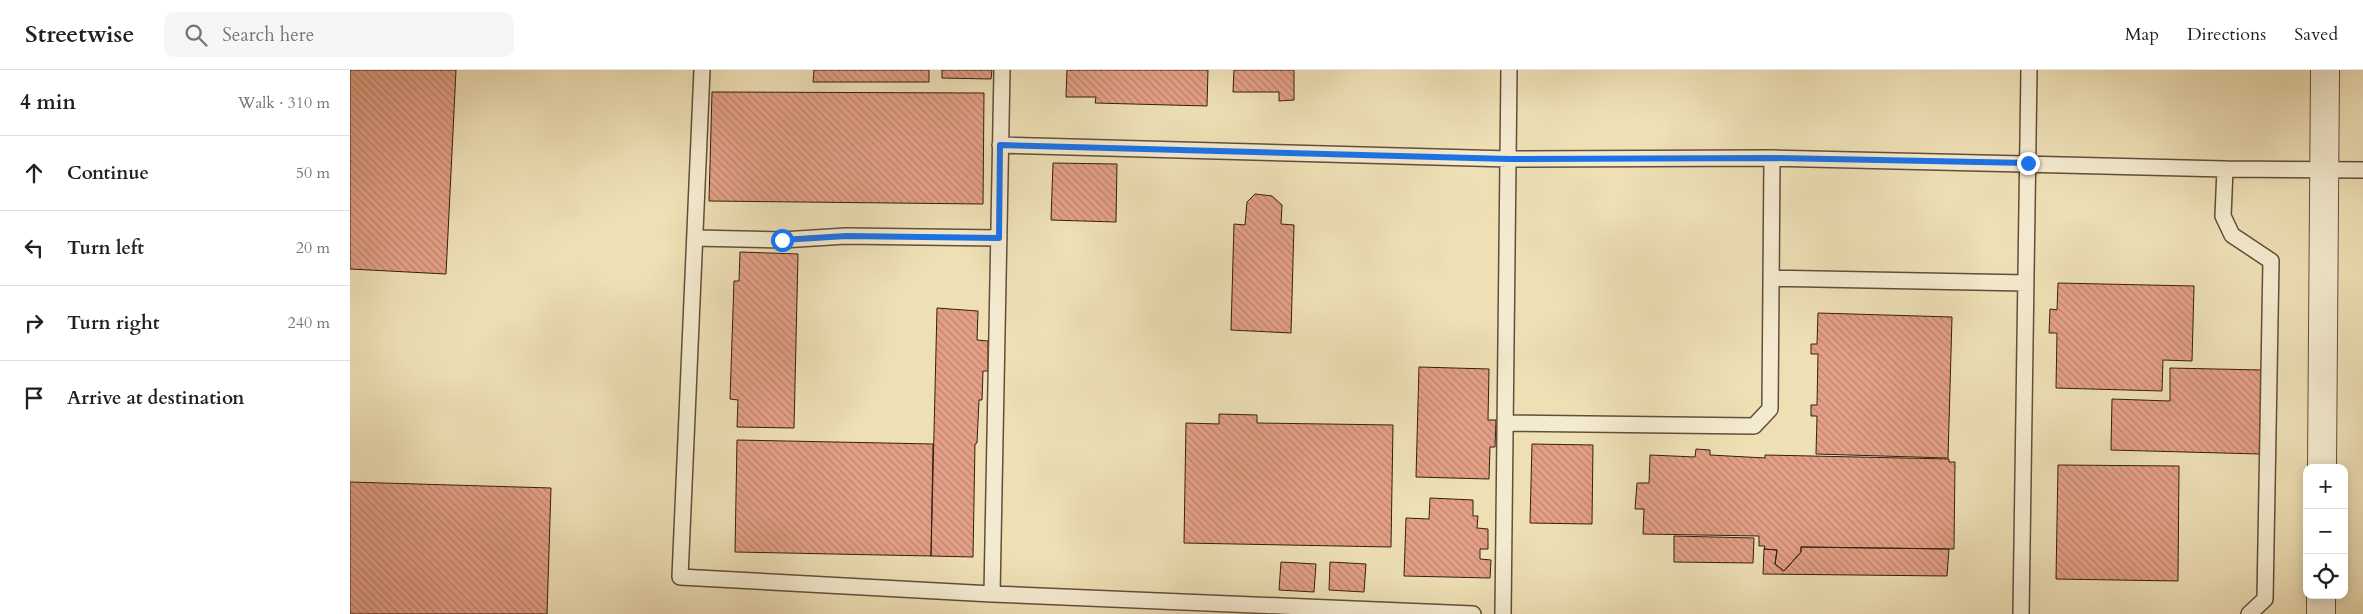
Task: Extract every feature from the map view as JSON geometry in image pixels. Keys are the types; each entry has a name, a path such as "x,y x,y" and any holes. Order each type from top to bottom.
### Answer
{"street":[{"path":"2322,464 2325,70"},
{"path":"2321,599 2321,614"}],"lane":[{"path":"702,70 680,577 992,594 1473,614"},
{"path":"992,594 1002,70"},
{"path":"1504,614 1509,70"},
{"path":"2021,614 2029,70"},
{"path":"1000,145 1509,159 1772,158 2225,169 2363,170"},
{"path":"1507,423 1754,426 1770,409 1772,158"},
{"path":"2225,169 2223,216 2232,235 2271,261 2265,599 2249,614"},
{"path":"695,238 782,240 846,236 999,238"},
{"path":"1771,278 2026,283"}],"building":[{"path":"350,70 456,70 446,274 350,269"},
{"path":"814,70 929,70 929,82 813,82"},
{"path":"942,70 992,70 991,79 942,78"},
{"path":"1067,70 1208,70 1207,106 1095,103 1096,97 1066,97"},
{"path":"1234,70 1294,70 1294,100 1279,101 1279,92 1233,92"},
{"path":"712,92 984,93 983,204 709,201"},
{"path":"1053,163 1117,164 1116,222 1051,220"},
{"path":"1255,194 1272,196 1282,205 1281,224 1294,225 1291,333 1231,330 1234,224 1245,225 1247,202"},
{"path":"740,252 798,254 794,428 737,427 738,400 730,399 734,281 739,281"},
{"path":"2058,283 2194,286 2192,361 2163,360 2162,391 2056,388 2057,333 2049,333 2050,309 2057,310"},
{"path":"937,308 978,311 977,340 988,341 988,371 983,371 982,400 979,400 977,443 975,444 973,557 931,556"},
{"path":"1818,313 1952,317 1948,458 1816,454 1817,416 1811,416 1811,405 1817,405 1818,354 1811,354 1811,344 1817,344"},
{"path":"1419,367 1489,369 1488,420 1496,420 1495,447 1490,447 1489,479 1416,477"},
{"path":"2170,368 2262,370 2260,454 2111,450 2112,399 2170,401"},
{"path":"1219,414 1257,415 1257,423 1393,425 1391,547 1184,543 1186,423 1219,424"},
{"path":"737,440 933,444 931,556 735,552"},
{"path":"1532,444 1593,445 1592,524 1530,523"},
{"path":"1696,449 1710,450 1710,455 1765,458 1765,455 1949,459 1949,462 1955,462 1954,549 1801,547 1801,552 1784,571 1775,564 1777,550 1764,549 1765,546 1759,546 1759,536 1643,534 1644,509 1635,509 1637,483 1649,483 1650,455 1695,457"},
{"path":"2058,465 2179,466 2178,581 2056,579"},
{"path":"350,482 551,488 547,614 350,614"},
{"path":"1430,498 1473,500 1473,516 1478,516 1477,528 1488,529 1488,549 1480,549 1480,559 1491,560 1490,578 1404,576 1406,518 1429,519"},
{"path":"1674,536 1754,538 1753,563 1674,562"},
{"path":"1801,547 1949,549 1947,576 1763,574 1764,549 1777,550 1775,564 1784,571 1801,552"},
{"path":"1281,562 1316,564 1314,592 1279,590"},
{"path":"1330,562 1366,564 1364,592 1329,590"}],"route":[{"path":"782,240 846,236 999,238 1000,145 1509,159 1772,158 2028,163"}]}
